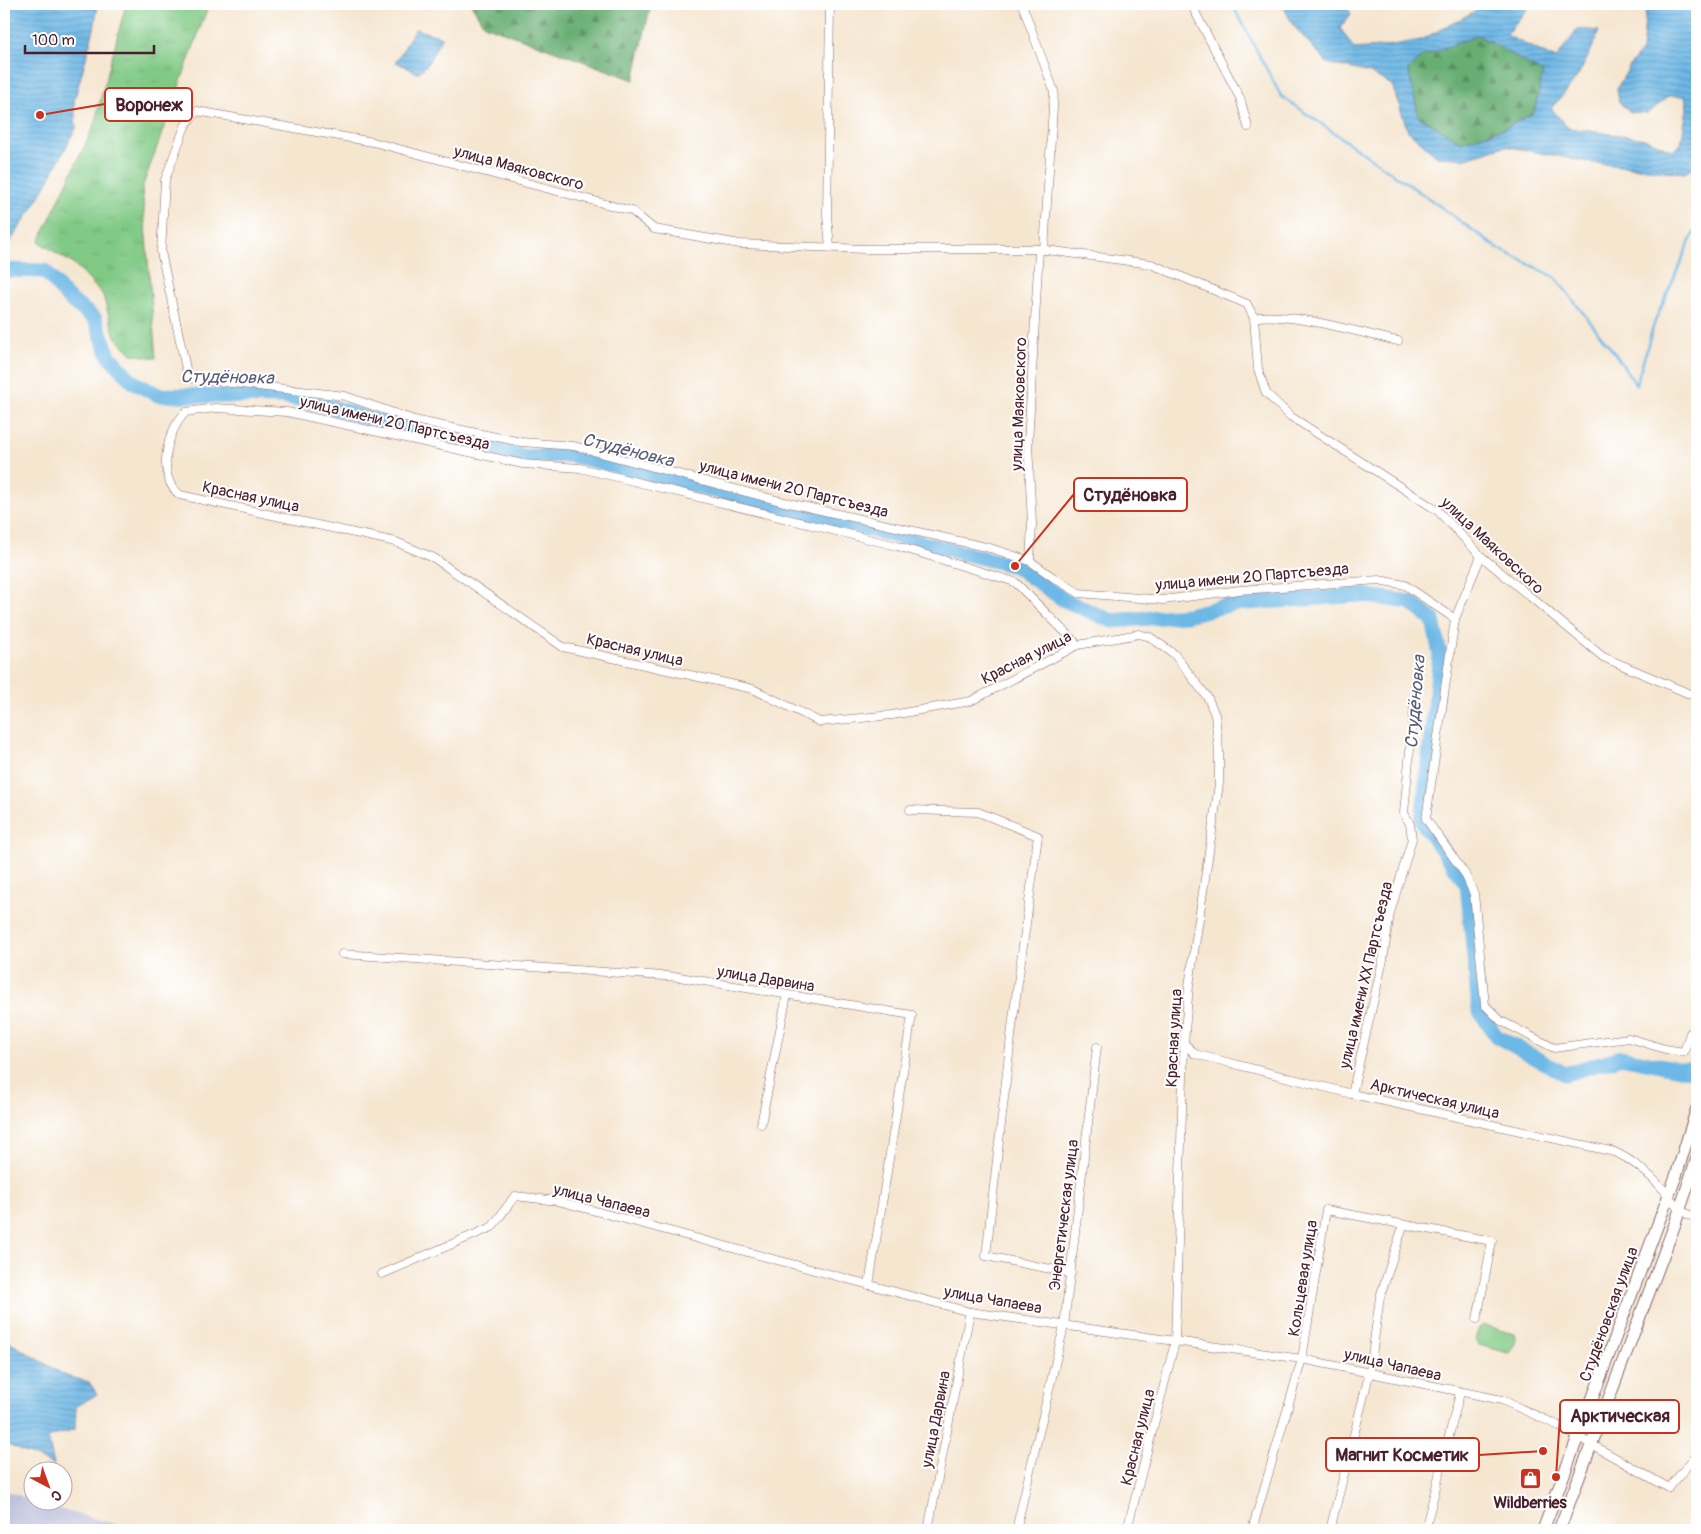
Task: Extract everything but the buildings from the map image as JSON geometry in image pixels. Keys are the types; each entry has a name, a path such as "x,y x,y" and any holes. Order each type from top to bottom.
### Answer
{"main road":[{"name":"Студёновская улица","path":"1544,1530 1580,1438 1676,1176 1697,1108"},
{"name":"Студёновская улица","path":"1559,1530 1675,1224 1697,1158"},
{"path":"1676,1176 1679,1185 1683,1186 1690,1180"},
{"path":"1660,1219 1670,1215 1673,1216 1675,1224"}],"street":[{"path":"830,4 827,216 830,247"},
{"name":"улица Маяковского","path":"1022,4 1054,91 1028,444 1032,524 1030,561"},
{"path":"1192,4 1240,98 1248,127"},
{"name":"улица Маяковского","path":"197,111 373,142 632,211 654,229 740,244 830,247 1041,249 1151,264 1247,304 1254,318 1258,369 1266,393 1290,416 1438,511 1482,556 1602,657 1697,697"},
{"name":"улица имени 20 Партсъезда","path":"197,111 185,126 164,180 161,252 188,378 344,396 414,420 520,442 574,446 780,501 990,548 1030,561 1079,593 1163,600 1240,590 1379,580 1405,585 1455,619"},
{"path":"1254,318 1263,316 1286,317 1398,341"},
{"name":"улица имени 20 Партсъезда","path":"167,477 166,463 171,438 175,425 186,412 215,408 287,412 523,464 580,468 897,546 1014,582 1078,644"},
{"name":"Красная улица","path":"167,477 173,490 180,495 396,542 434,558 563,647 753,689 820,722 892,715 971,701 1078,644 1139,634 1150,637 1174,654 1187,668 1208,698 1215,714 1220,751 1220,784 1189,986 1184,1043 1175,1342 1127,1530"},
{"path":"1482,556 1455,619 1426,819 1465,874 1474,894 1485,1005 1501,1021 1554,1048 1629,1038 1665,1049 1684,1052 1690,1033 1697,1028"},
{"name":"улица имени ХХ Партсъезда","path":"1352,1094 1383,960 1390,913 1412,840 1410,824 1404,813 1416,686"},
{"path":"910,810 978,812 1038,836 1012,1019 986,1256 1071,1273"},
{"name":"улица Дарвина","path":"342,954 679,977 912,1014 869,1285"},
{"path":"761,1124 787,995"},
{"name":"Арктическая улица","path":"1184,1043 1195,1054 1352,1094 1615,1152 1634,1161 1664,1190 1679,1211"},
{"name":"Энергетическая улица","path":"1016,1530 1064,1326 1097,1047"},
{"name":"улица Чапаева","path":"382,1274 492,1227 515,1196 558,1201 970,1312 1302,1359 1370,1371 1460,1393 1502,1400 1592,1444 1669,1488 1697,1454"},
{"name":"Кольцевая улица","path":"1252,1530 1302,1359 1326,1210 1403,1226 1492,1241 1477,1319"},
{"path":"1679,1211 1697,1218"},
{"path":"1330,1530 1370,1371 1380,1297 1403,1226"},
{"name":"улица Дарвина","path":"928,1530 970,1312"},
{"path":"1425,1530 1460,1393"}],"shaded area":[{"path":"4,1490 22,1496 22,1512 70,1512 122,1526 181,1530 4,1530"}],"green space":[{"path":"126,4 209,4 142,188 156,358 132,354 115,337 103,295 75,265 39,242 93,128"},
{"path":"471,4 651,4 634,80 484,25"},
{"path":"1478,35 1544,72 1534,113 1503,129 1461,142 1419,117 1408,70 1421,57"},
{"path":"1484,1325 1514,1334 1516,1339 1512,1351 1508,1353 1479,1345 1475,1339 1479,1328"}],"water":[{"path":"4,4 98,4 94,29 74,101 76,128 39,198 4,251"},
{"path":"1282,4 1346,4 1351,14 1340,28 1354,49 1381,47 1421,40 1481,8 1484,4 1531,4 1506,35 1556,59 1578,29 1599,31 1580,72 1551,108 1568,128 1647,139 1673,151 1681,144 1687,108 1685,96 1669,96 1648,113 1630,112 1619,102 1617,88 1631,64 1642,51 1648,4 1697,4 1697,165 1685,173 1594,163 1505,146 1463,159 1437,156 1408,131 1392,85 1370,73 1327,63 1293,25","holes":["1478,35 1543,73 1534,113 1503,129 1461,142 1419,117 1408,70 1421,57"]},
{"path":"415,29 442,37 426,66 418,73 396,62"},
{"path":"4,1339 66,1376 89,1382 97,1394 76,1407 75,1429 48,1438 53,1462 47,1462 4,1443"}],"waterway":[{"path":"1232,4 1281,96 1497,248 1555,277 1616,355 1636,385 1654,324 1697,225"},
{"name":"Студёновка","path":"4,270 45,271 68,298 95,319 109,356 133,382 158,395 283,397 325,405 377,421 525,457 571,455 1015,566 1064,600 1112,621 1187,615 1233,604 1361,595 1410,602 1433,620 1440,655 1422,822 1467,884 1479,1010 1496,1036 1565,1074 1621,1057 1679,1069 1697,1070"}],"place":[{"name":"Воронеж","path":"40,115"},
{"name":"Студёновка","path":"1015,566"},
{"name":"Магнит Косметик","path":"1543,1451"},
{"name":"Арктическая","path":"1556,1477"},
{"name":"Wildberries","path":"1530,1478"}]}
